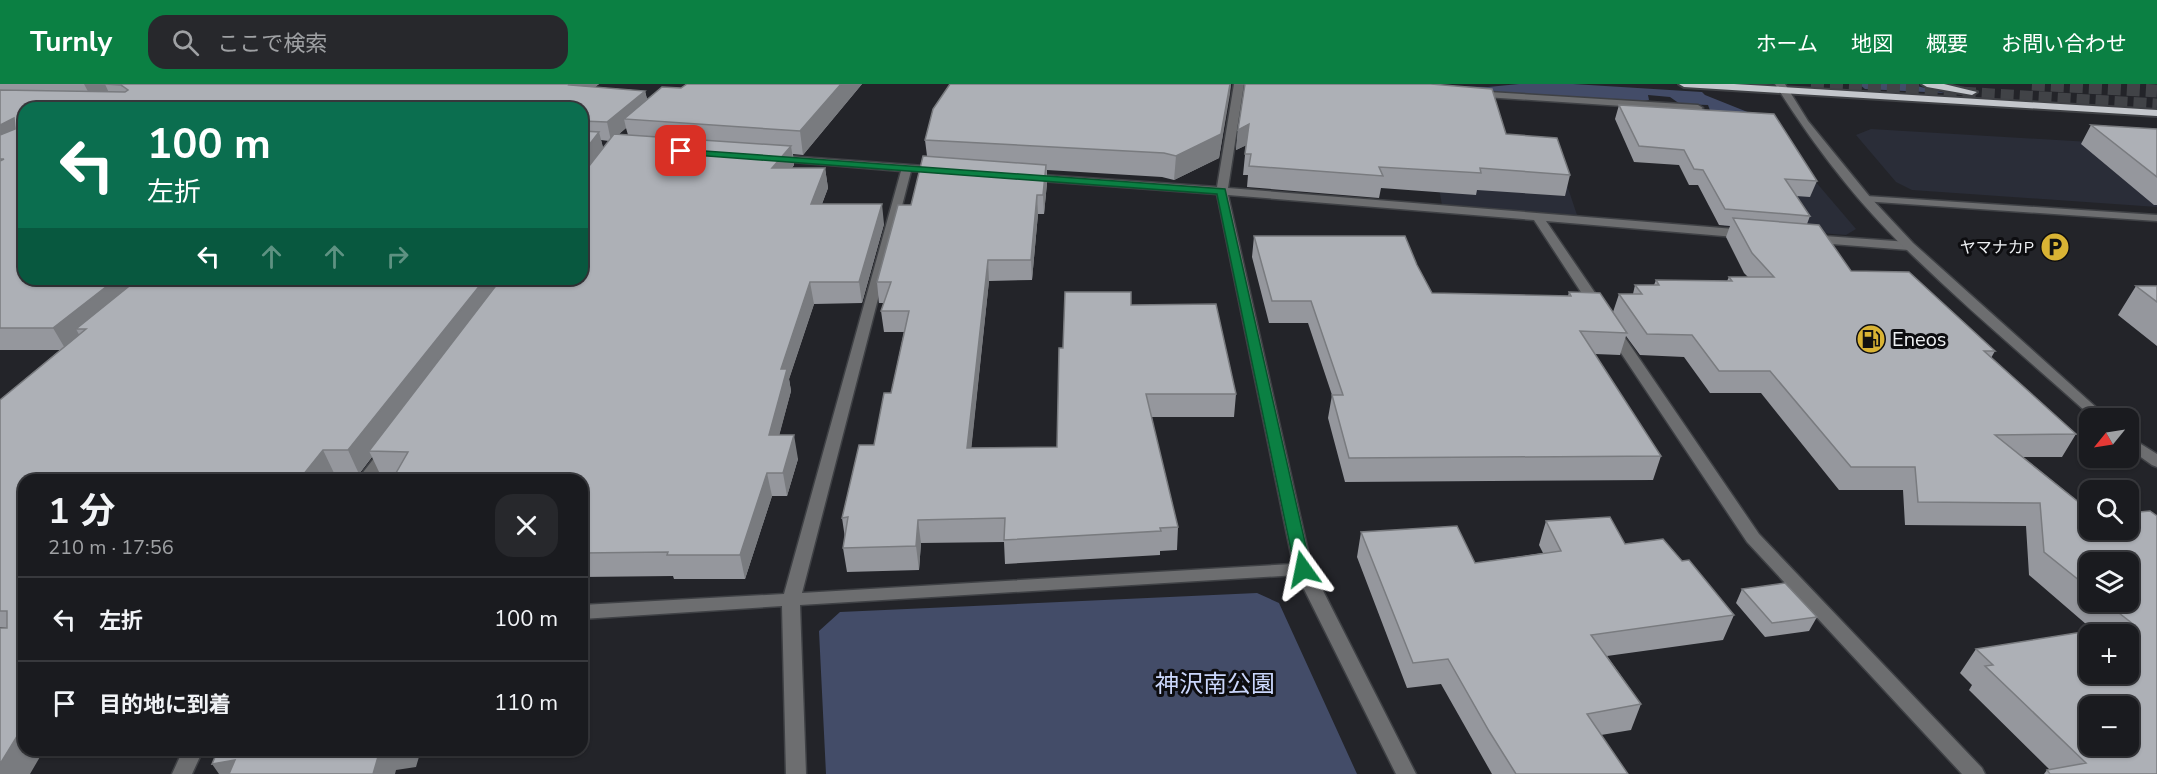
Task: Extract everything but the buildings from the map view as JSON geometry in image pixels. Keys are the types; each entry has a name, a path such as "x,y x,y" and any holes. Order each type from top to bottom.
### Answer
{"highway":[{"path":"1684,84 1781,87"},
{"path":"1743,84 2157,113"},
{"path":"1927,84 2037,105"}],"street":[{"path":"1239,84 1222,192 1303,569 1406,774"},
{"path":"1472,84 1478,84"},
{"path":"1781,87 1804,122 1866,199 1909,246 2090,408"},
{"path":"1465,93 1698,108"},
{"path":"765,158 955,172"},
{"path":"796,774 791,600 907,168"},
{"path":"1014,176 1765,235"},
{"path":"1866,199 2157,218"},
{"path":"1538,218 1753,537 1975,774"},
{"path":"1801,238 1909,246"},
{"path":"370,474 394,442"},
{"path":"2139,448 2157,462"},
{"path":"588,612 1303,569"},
{"path":"182,774 190,756"}],"shaded area":[{"path":"1871,129 2157,146 2157,207 1912,190 1896,182 1856,135"},
{"path":"1432,149 1558,158 1577,215 1442,205"},
{"path":"1693,166 1809,174 1856,229 1846,235 1724,226"}],"green space":[{"path":"1371,84 1488,87 1519,84 1573,84 1702,92 1750,113 1711,113 1708,105 1680,104 1670,97 1648,95 1649,100 1642,101"},
{"path":"1859,84 1909,84 1945,93 1865,89"},
{"name":"神沢南公園","path":"1257,593 1279,603 1357,774 826,774 819,631 840,612"}],"tunnel":[{"path":"1811,84 2157,105"},
{"path":"2032,84 2157,91"}],"place":[{"name":"ヤマナカP","path":"2055,247"},
{"name":"Eneos","path":"1871,339"}],"route":[{"path":"681,151 1222,192 1303,569"}]}
